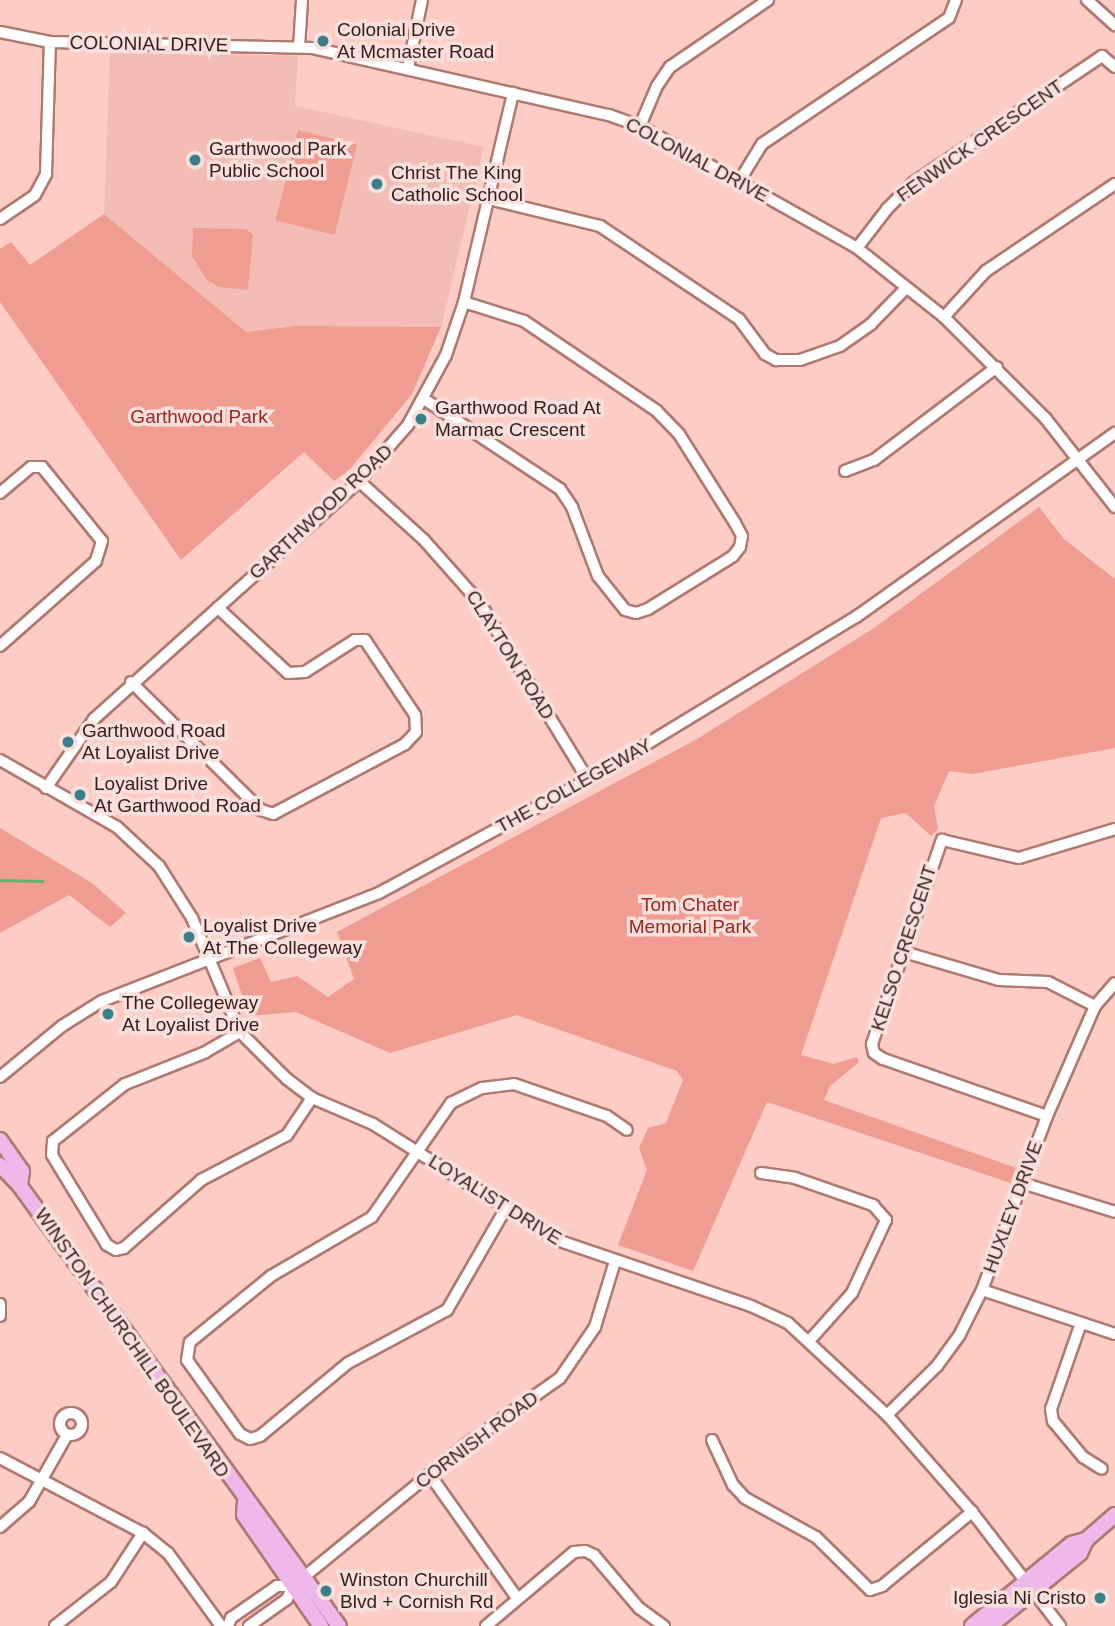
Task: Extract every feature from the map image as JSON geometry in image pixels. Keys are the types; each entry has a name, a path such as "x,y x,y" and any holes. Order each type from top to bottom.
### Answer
{"main road":[{"name":"WINSTON CHURCHILL BOULEVARD","path":"0,1140 22,1171 20,1186"},
{"name":"WINSTON CHURCHILL BOULEVARD","path":"0,1165 20,1186 245,1501 254,1506 339,1626"},
{"name":"WINSTON CHURCHILL BOULEVARD","path":"245,1501 244,1515 321,1626"},
{"path":"972,1626 1080,1553 1086,1540 1115,1515"},
{"path":"990,1626 1030,1586"}],"street":[{"path":"299,47 302,0"},
{"path":"408,68 422,0"},
{"path":"640,127 657,86 670,67 768,0"},
{"path":"740,180 762,144 949,18 956,0"},
{"path":"1087,0 1115,25"},
{"name":"COLONIAL DRIVE","path":"0,32 50,42 299,47 408,68 640,127 740,180 857,248 944,317 997,367 1046,419 1075,460 1115,507"},
{"path":"0,219 35,195 46,174 50,42"},
{"name":"FENWICK CRESCENT","path":"857,248 887,209 914,183 1102,56 1115,67"},
{"name":"GARTHWOOD ROAD","path":"46,788 94,719 131,682 359,481 396,441 425,399 464,302 513,93"},
{"path":"944,317 986,271 1115,184"},
{"path":"489,199 600,226 739,318 765,354 776,360 800,360 840,346 871,324 906,288"},
{"path":"425,399 552,481 572,507 598,576 625,610 636,613 648,609 740,547 742,536 735,523 679,434 657,411 524,321 464,302"},
{"path":"845,471 874,460 997,367"},
{"name":"THE COLLEGEWAY","path":"0,1077 92,1006 380,893 588,780 856,617 1115,433"},
{"path":"0,493 31,467 42,467 102,541 96,561 0,646"},
{"name":"CLAYTON ROAD","path":"359,481 440,556 480,603 588,780"},
{"path":"131,682 261,810 273,814 405,744 415,732 415,715 365,640 355,640 305,672 288,673 218,608"},
{"name":"LOYALIST DRIVE","path":"0,760 117,827 159,866 192,919 240,1031 312,1098 373,1124 570,1246 751,1306 810,1340 887,1415 972,1512 1060,1626"},
{"name":"KELSO CRESCENT","path":"1047,1116 874,1052 872,1044 942,840 1019,858 1115,829"},
{"path":"904,952 999,980 1048,982 1095,1006"},
{"name":"HUXLEY DRIVE","path":"887,1415 937,1366 982,1290 1047,1116 1095,1006 1115,983"},
{"path":"240,1031 206,1052 125,1084 54,1141 52,1155 107,1245 116,1251 124,1248 201,1180 287,1135 312,1098"},
{"path":"506,1208 447,1310 348,1363 260,1436 250,1439 240,1434 187,1360 190,1342 271,1276 360,1228 372,1217 450,1103 500,1083 607,1116 627,1130"},
{"path":"761,1172 795,1178 873,1205 886,1220 852,1293 810,1340"},
{"path":"1023,1183 1115,1212"},
{"name":"CORNISH ROAD","path":"293,1586 430,1475 573,1365 595,1327 615,1261"},
{"path":"982,1290 1115,1334"},
{"path":"0,1304 0,1316"},
{"path":"1081,1323 1051,1409 1053,1421 1083,1457 1102,1469"},
{"path":"0,1527 29,1502 66,1435"},
{"path":"712,1440 723,1467 745,1498 816,1537 870,1590 882,1586 972,1512"},
{"path":"0,1458 142,1533 168,1553 221,1626"},
{"path":"430,1475 517,1598"},
{"path":"55,1626 111,1582 142,1533"},
{"path":"486,1626 574,1552 585,1550 594,1555 639,1608 664,1626"},
{"path":"228,1626 231,1618 277,1586 293,1586 287,1599 249,1626"}],"shaded area":[{"path":"110,52 298,56 295,106 484,147 441,327 294,326 246,332 178,279 104,214"}],"green space":[{"path":"298,130 357,145 335,235 276,220"},
{"name":"Garthwood Park","path":"104,214 246,332 294,326 441,327 412,394 350,469 334,481 304,452 181,560 0,302 0,249 11,242 30,265"},
{"path":"193,228 246,229 253,235 248,290 219,287 207,280 192,256"},
{"name":"Tom Chater Memorial Park","path":"1039,507 1064,539 1115,579 1115,748 972,774 949,771 934,806 938,829 931,836 906,813 881,818 801,1055 834,1064 857,1057 859,1062 830,1086 824,1100 1016,1168 1011,1183 767,1102 693,1271 618,1245 647,1170 639,1148 648,1128 666,1123 683,1080 677,1071 517,1015 390,1053 296,1012 249,1016 233,968 260,958 271,982 297,976 328,997 354,979 337,932 697,739 874,628"},
{"path":"0,828 92,883 126,913 110,927 69,895 0,933"}],"waterway":[{"path":"0,880 42,881"}],"place":[{"name":"Colonial Drive At Mcmaster Road","path":"323,41"},
{"name":"Garthwood Park Public School","path":"195,160"},
{"name":"Christ The King Catholic School","path":"377,184"},
{"name":"Garthwood Road At Marmac Crescent","path":"421,419"},
{"name":"Garthwood Road At Loyalist Drive","path":"68,742"},
{"name":"Loyalist Drive At Garthwood Road","path":"80,795"},
{"name":"Loyalist Drive At The Collegeway","path":"189,937"},
{"name":"The Collegeway At Loyalist Drive","path":"108,1014"},
{"name":"Winston Churchill Blvd + Cornish Rd","path":"326,1591"},
{"name":"Iglesia Ni Cristo","path":"1100,1598"}]}
